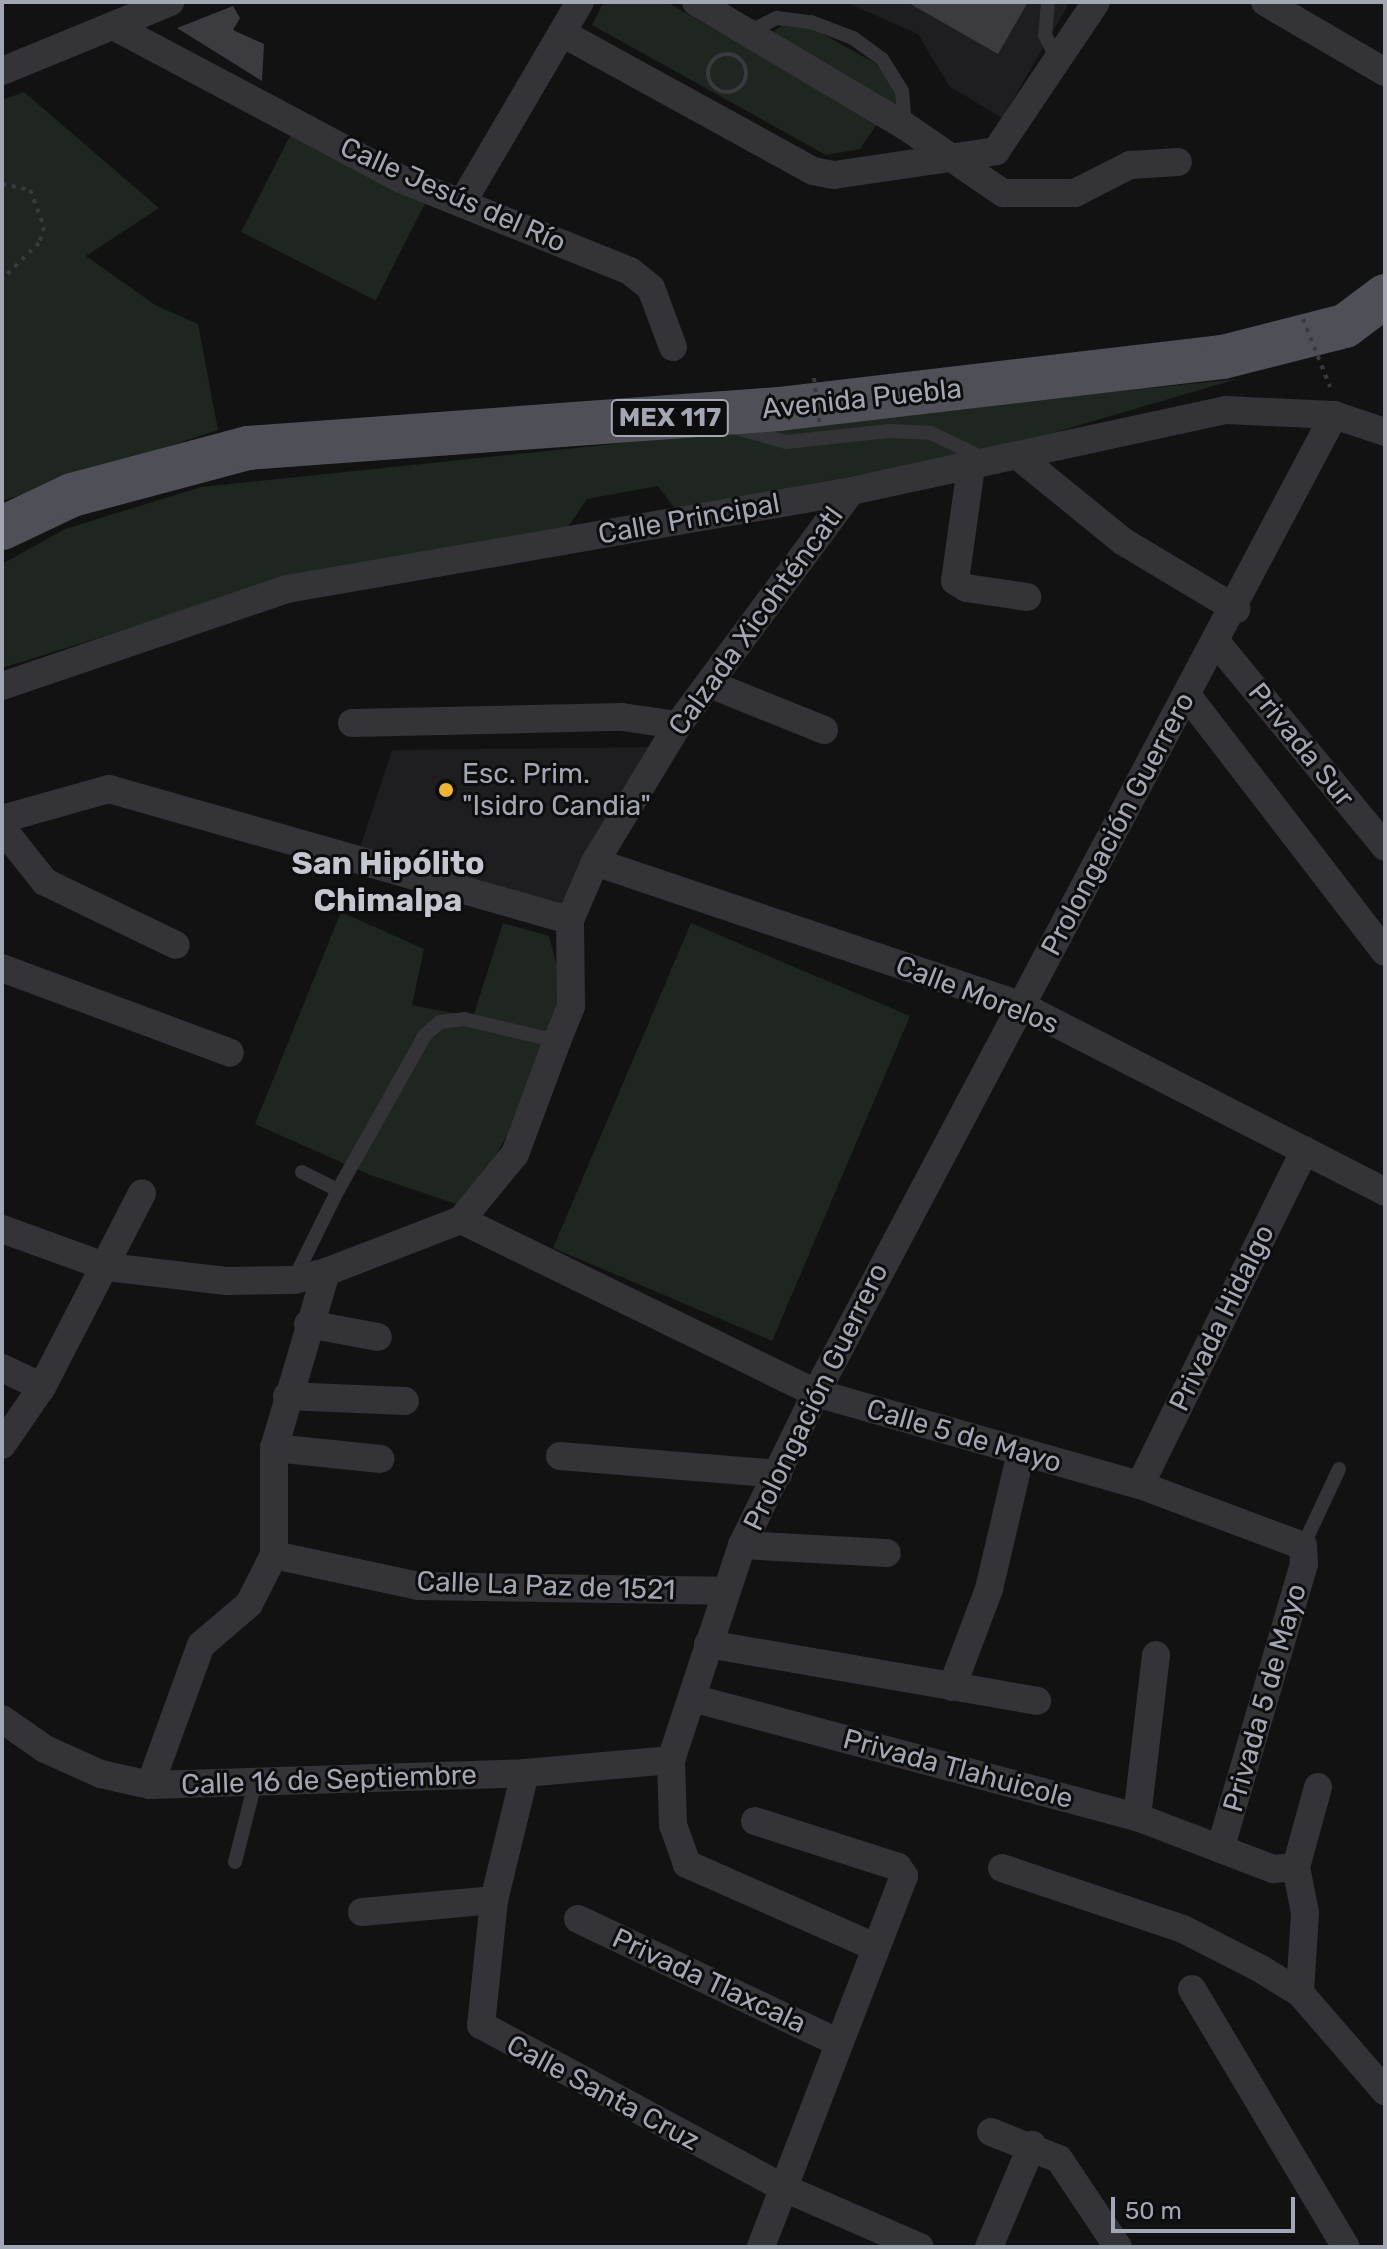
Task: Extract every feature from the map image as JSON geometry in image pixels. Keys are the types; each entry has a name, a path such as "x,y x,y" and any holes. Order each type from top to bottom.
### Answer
{"main road":[{"name":"Avenida Puebla","path":"2,528 72,495 248,448 703,416 1223,357 1345,326 1385,296"}],"street":[{"path":"2,71 170,2"},
{"path":"462,203 580,2"},
{"path":"696,2 750,31 905,126 1003,193 1075,193 1130,165 1178,162"},
{"path":"562,33 813,171 834,175 996,151 1059,62 1096,2"},
{"path":"1265,2 1385,72"},
{"name":"Calle Jesús del Río","path":"115,27 401,179 630,271 651,288 673,347"},
{"name":"Calle Principal","path":"2,686 287,589 851,491 1226,410 1334,415 1385,432"},
{"name":"Prolongación Guerrero","path":"875,1947 687,1864 677,1851 673,1825 671,1760 724,1591 742,1545 816,1393 1020,1005 1236,609 1334,415"},
{"path":"1027,597 966,588 955,581 993,461 1236,609"},
{"name":"Calzada Xicohténcatl","path":"570,920 595,862 678,725 851,491"},
{"name":"Privada Sur","path":"1217,643 1385,847"},
{"path":"710,684 824,730"},
{"path":"1187,695 1385,952"},
{"path":"352,723 622,717 678,725"},
{"path":"2,819 109,789 570,920 571,1006 515,1154 461,1220 326,1272 294,1280 226,1281 107,1267 2,1229"},
{"path":"2,828 45,882 176,945"},
{"name":"Calle Morelos","path":"595,862 1020,1005 1385,1192"},
{"path":"2,968 230,1053"},
{"name":"Privada Hidalgo","path":"1140,1485 1305,1150"},
{"path":"2,1445 42,1387 107,1267 142,1193"},
{"name":"Calle 5 de Mayo","path":"461,1220 816,1393 1140,1485 1303,1546"},
{"path":"150,1785 201,1645 249,1604 274,1555 274,1448 308,1324 326,1272"},
{"path":"308,1324 378,1337"},
{"path":"2,1368 42,1387"},
{"path":"287,1396 405,1401"},
{"path":"274,1448 380,1459"},
{"path":"952,1687 989,1589 1021,1453"},
{"path":"560,1456 778,1474"},
{"path":"742,1545 887,1553"},
{"name":"Privada 5 de Mayo","path":"1220,1849 1304,1564 1303,1546"},
{"name":"Calle La Paz de 1521","path":"274,1555 419,1586 724,1591"},
{"path":"708,1644 1037,1701"},
{"path":"1137,1817 1156,1655"},
{"name":"Privada Tlahuicole","path":"692,1698 1137,1817 1273,1869 1296,1867"},
{"name":"Calle 16 de Septiembre","path":"2,1719 45,1749 101,1774 150,1785 525,1773 671,1760"},
{"name":"Calle Santa Cruz","path":"525,1773 494,1900 481,2025 784,2188"},
{"path":"1300,1993 1305,1913 1296,1867 1318,1787"},
{"path":"755,1821 898,1867 904,1876 903,1892 875,1947 761,2247"},
{"path":"1002,1868 1183,1929 1300,1993 1385,2091"},
{"path":"362,1912 494,1900"},
{"name":"Privada Tlaxcala","path":"578,1919 839,2043"},
{"path":"1192,1989 1346,2247"},
{"path":"991,2132 1032,2145 1059,2159 1118,2247"},
{"path":"989,2247 1032,2145"},
{"path":"784,2188 920,2247"}],"lane":[{"path":"1048,2 1045,35 1059,62"},
{"path":"750,31 777,18 811,22 853,38 882,59 902,91 905,126"},
{"path":"703,416 786,442 889,431 931,433 993,461"},
{"path":"294,1280 338,1190 425,1035 440,1022 464,1019 557,1041"},
{"path":"302,1172 338,1190"},
{"path":"1303,1546 1339,1469"},
{"path":"235,1862 255,1783"}],"path":[{"path":"724,54 742,60 746,77 740,88 717,90 709,80 712,61 724,54"},
{"path":"2,184 30,190 44,227 39,243 2,279"},
{"path":"1303,319 1330,387"},
{"path":"814,378 820,428"}],"shaded area":[{"path":"604,2 667,2 877,124 860,149 826,155 592,25"},
{"path":"845,2 1070,2 1002,118 949,86 918,34"},
{"path":"784,24 812,28 875,63 900,93 899,117 766,37"},
{"path":"24,92 159,208 86,256 155,305 198,324 218,430 2,501 2,100"},
{"path":"291,134 426,203 376,301 241,232"},
{"path":"1237,379 998,449 675,509 658,486 587,499 565,531 281,581 2,668 2,564 65,529 201,487"},
{"name":"Esc. Prim. \"Isidro Candia\"","path":"660,747 563,910 359,851 392,750"},
{"path":"341,912 424,949 412,1005 473,1017 503,923 549,936 563,989 509,1131 468,1208 370,1175 255,1124"},
{"path":"691,923 910,1016 772,1341 553,1248"}],"building":[{"path":"907,2 1028,2 998,54"},
{"path":"233,6 240,18 233,30 264,44 262,81 177,28"}],"place":[{"name":"Esc. Prim. \"Isidro Candia\"","path":"446,790"}],"district":[{"name":"San Hipólito Chimalpa","path":"388,882"}]}
